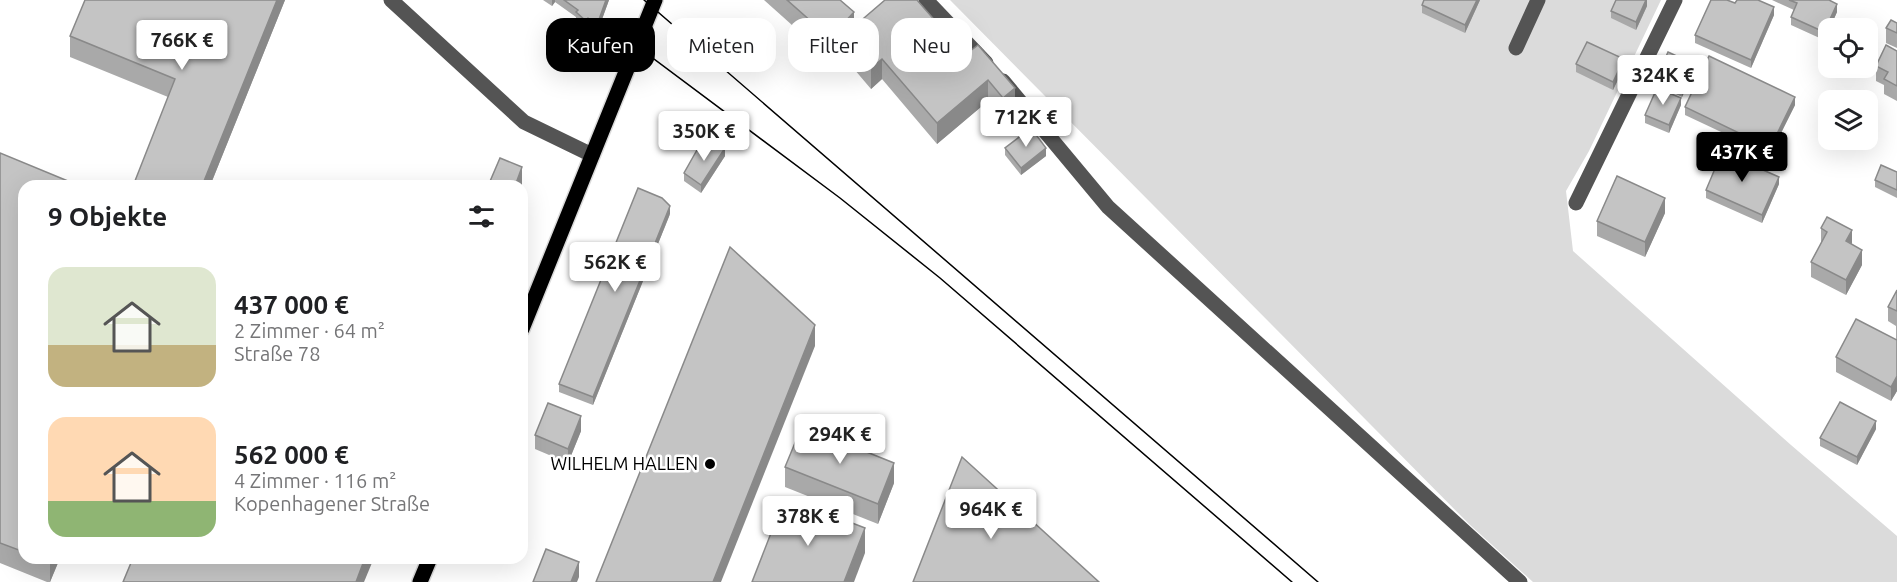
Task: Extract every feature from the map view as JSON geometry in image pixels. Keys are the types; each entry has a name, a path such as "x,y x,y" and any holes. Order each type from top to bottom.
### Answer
{"main road":[{"path":"528,315 656,0"},
{"path":"420,582 428,564"}],"street":[{"path":"391,0 524,122 592,155"},
{"path":"926,0 1011,89 1108,207 1520,582"},
{"path":"1516,48 1538,0"},
{"path":"1576,204 1675,0"}],"shaded area":[{"path":"950,0 1661,0 1589,151 1566,191 1573,251 1897,536 1897,582 1533,582 1469,524 972,22 972,18 968,18"}],"building":[{"path":"85,0 277,0 204,180 135,180 175,79 70,36"},
{"path":"564,0 606,0 600,18 583,18 576,12 578,10"},
{"path":"787,0 840,0 854,12 848,18 807,18"},
{"path":"885,0 917,0 933,18 891,18 891,69 882,59 879,61 879,18 864,18"},
{"path":"1424,0 1477,0 1465,25 1422,5"},
{"path":"1616,0 1646,0 1636,22 1611,11"},
{"path":"1711,0 1727,0 1735,3 1737,0 1758,0 1774,7 1751,60 1695,35"},
{"path":"1789,0 1829,0 1837,4 1830,18 1818,18 1818,29 1791,17 1797,3"},
{"path":"1891,20 1897,23 1897,33 1886,28"},
{"path":"1587,42 1624,59 1613,82 1576,64"},
{"path":"978,45 1015,88 1003,98 988,80 937,123 893,72 972,72 972,50"},
{"path":"1886,45 1897,51 1897,86 1884,79 1888,72 1878,67"},
{"path":"1668,52 1694,64 1682,90 1657,77"},
{"path":"1709,56 1795,97 1770,148 1685,107"},
{"path":"1657,88 1681,98 1669,125 1645,115"},
{"path":"1031,128 1046,148 1021,168 1005,148"},
{"path":"711,138 725,148 701,185 684,173 697,150 702,153"},
{"path":"1722,152 1779,177 1762,215 1706,190"},
{"path":"0,153 65,180 18,180 18,550 0,543"},
{"path":"500,158 522,167 517,180 491,180"},
{"path":"1881,165 1897,172 1897,190 1875,180"},
{"path":"1617,176 1665,198 1645,242 1597,221"},
{"path":"638,188 662,198 670,206 593,397 559,384"},
{"path":"1827,217 1852,230 1846,241 1862,250 1846,280 1811,262 1827,232 1821,228"},
{"name":"WILHELM HALLEN","path":"730,247 815,325 713,582 596,582"},
{"path":"1897,290 1897,311 1888,307"},
{"path":"1856,319 1897,340 1897,376 1891,387 1836,357"},
{"path":"1840,402 1876,421 1857,457 1820,438"},
{"path":"548,403 581,416 568,449 535,435"},
{"path":"802,426 894,463 878,504 785,467"},
{"path":"962,457 1099,582 913,582"},
{"path":"785,497 865,528 844,582 752,582"},
{"path":"546,549 579,562 571,582 533,582"},
{"path":"130,564 363,564 356,582 123,582"}],"tram line":[{"path":"575,0 840,198 940,278 1292,582"},
{"path":"644,0 1318,582"}],"place":[{"name":"WILHELM HALLEN","path":"710,464"}]}
